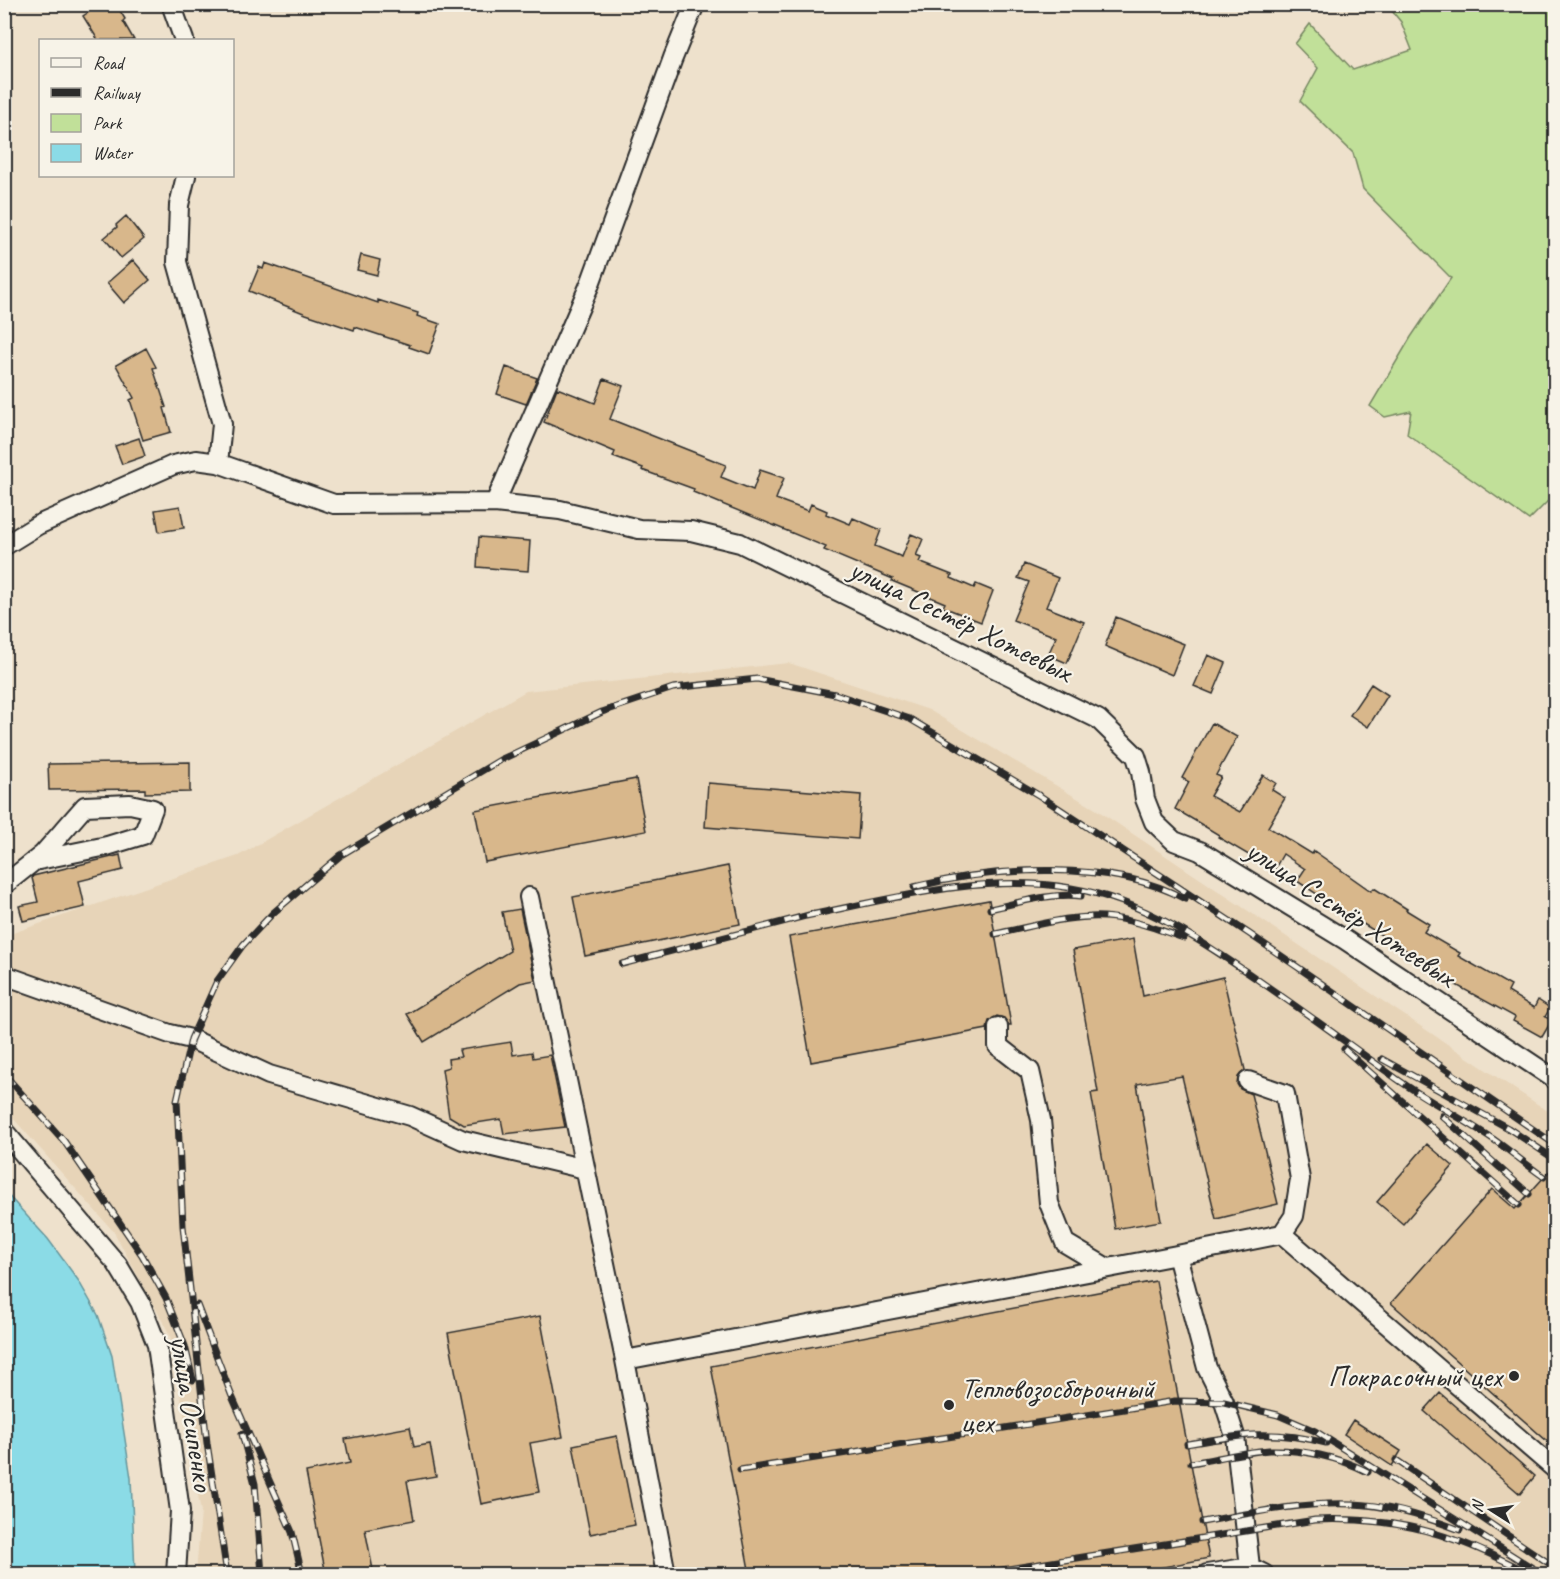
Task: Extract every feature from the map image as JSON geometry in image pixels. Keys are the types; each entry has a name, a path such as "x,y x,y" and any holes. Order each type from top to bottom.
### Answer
{"street":[{"path":"171,4 184,39"},
{"path":"495,503 590,284 673,57 695,4"},
{"path":"186,177 179,205 177,262 222,423 218,464"},
{"name":"улица Сестёр Хотеевых","path":"4,546 38,525 173,465 196,460 218,464 334,504 495,503 560,510 639,529 691,531 740,543 1098,719 1136,756 1145,799 1154,822 1174,841 1200,851 1344,939 1556,1080"},
{"path":"4,885 34,861 85,806 130,804 153,809 143,835 107,846 34,861"},
{"path":"529,897 625,1360 666,1575"},
{"path":"4,975 170,1034 191,1039 268,1075 410,1116 463,1140 585,1170"},
{"path":"998,1027 998,1046 1029,1071 1041,1120 1048,1203 1065,1243 1107,1268"},
{"path":"625,1360 1282,1234 1294,1216 1300,1179 1285,1094 1248,1081"},
{"name":"улица Осипенко","path":"4,1131 117,1264 140,1302 157,1345 180,1511 176,1575"},
{"path":"1282,1234 1556,1470"},
{"path":"1177,1255 1207,1368 1224,1402 1235,1436 1257,1571 1207,1575"}],"shaded area":[{"path":"789,663 929,710 1097,810 1555,1116 1555,1574 196,1574 201,1512 170,1335 114,1232 5,1109 4,936 238,856 526,691"}],"green space":[{"path":"1387,5 1555,5 1555,494 1529,520 1407,434 1411,411 1385,417 1370,406 1411,337 1451,278 1363,189 1353,153 1300,101 1318,68 1295,44 1310,24 1353,70 1412,50 1401,22"}],"water":[{"path":"5,1192 48,1239 78,1280 98,1315 112,1356 131,1478 135,1574 5,1574"}],"building":[{"path":"101,4 116,4 133,39 97,39 83,16"},
{"path":"126,216 144,239 121,258 104,238"},
{"path":"361,255 380,260 377,275 357,270"},
{"path":"133,260 150,280 124,303 107,283"},
{"path":"265,263 378,303 378,300 418,313 417,316 440,324 429,354 409,347 410,345 355,327 354,330 306,314 249,291 259,267 263,269"},
{"path":"146,348 156,367 153,368 166,407 164,408 171,432 143,440 130,400 134,398 116,365"},
{"path":"506,367 537,378 526,404 497,394"},
{"path":"604,379 623,386 610,419 726,465 721,477 753,490 760,470 784,478 776,499 808,511 811,504 827,511 826,514 850,524 853,518 881,530 875,546 902,557 911,534 923,539 916,556 921,558 919,562 952,575 951,578 974,588 976,584 993,591 981,622 943,607 945,603 892,581 893,579 824,550 826,547 693,492 694,489 642,470 643,468 613,457 615,452 544,422 557,388 595,403"},
{"path":"139,438 145,456 122,464 115,446"},
{"path":"180,506 184,528 159,532 155,510"},
{"path":"479,537 530,541 528,571 477,567"},
{"path":"1024,564 1058,578 1046,607 1084,622 1067,663 1048,655 1056,637 1013,620 1029,582 1018,578"},
{"path":"1116,617 1184,644 1172,675 1105,646"},
{"path":"1208,655 1226,663 1213,694 1194,686"},
{"path":"1371,684 1388,695 1368,727 1350,715"},
{"path":"1212,723 1237,737 1216,775 1221,777 1210,796 1240,812 1263,775 1276,783 1272,790 1285,798 1268,827 1312,854 1314,851 1371,891 1374,888 1429,924 1424,932 1460,953 1458,956 1511,986 1508,992 1534,1008 1538,1000 1550,1008 1545,1017 1552,1020 1542,1037 1513,1021 1515,1017 1456,985 1457,983 1430,967 1431,965 1322,899 1297,881 1305,869 1283,854 1274,870 1175,809 1189,782 1182,778"},
{"path":"190,762 190,792 145,793 145,789 49,790 48,764"},
{"path":"636,779 646,831 485,862 475,810"},
{"path":"708,783 861,795 858,839 705,827"},
{"path":"120,855 123,870 79,881 85,907 23,921 19,906 38,902 33,876"},
{"path":"728,866 740,924 585,956 573,897"},
{"path":"989,900 1011,1025 1004,1018 997,1016 989,1021 987,1029 811,1062 789,937"},
{"path":"520,909 535,980 520,983 424,1042 407,1014 510,951 502,912"},
{"path":"1133,939 1143,996 1223,977 1245,1070 1238,1077 1237,1084 1240,1089 1251,1094 1278,1204 1216,1219 1182,1076 1137,1084 1161,1221 1115,1229 1091,1093 1098,1092 1073,950"},
{"path":"511,1042 513,1055 532,1052 533,1058 550,1055 565,1127 504,1134 501,1119 464,1125 449,1116 442,1069 449,1067 448,1059 461,1057 459,1050"},
{"path":"1427,1144 1453,1166 1403,1224 1377,1202"},
{"name":"Покрасочный цех","path":"1556,1164 1556,1449 1391,1303 1492,1189 1515,1209"},
{"name":"Тепловозосборочный цех","path":"1156,1281 1209,1558 1124,1575 750,1575 711,1366"},
{"path":"540,1316 563,1437 530,1443 539,1492 481,1504 448,1333"},
{"path":"1440,1393 1535,1476 1520,1494 1424,1411"},
{"path":"1353,1420 1401,1451 1392,1466 1344,1434"},
{"path":"410,1427 414,1447 430,1444 436,1476 407,1481 414,1520 365,1529 374,1575 326,1575 306,1472 350,1463 345,1439"},
{"path":"617,1436 635,1525 590,1534 573,1445"}],"railway":[{"path":"227,1574 207,1443 183,1226 177,1100 191,1039 217,981 243,945 273,913 341,855 500,760 602,712 673,688 757,679 835,694 910,719 1040,796 1248,933 1556,1145"},
{"path":"914,887 979,875 1052,870 1123,877 1156,886 1185,899"},
{"path":"806,916 937,890 1005,884 1038,884 1071,888 1123,902 1172,925 1219,953 1397,1079 1493,1139 1544,1177"},
{"path":"990,909 1047,897 1081,896"},
{"path":"622,964 813,914"},
{"path":"995,934 1066,919 1102,917 1138,923 1184,938"},
{"path":"1344,1049 1519,1205"},
{"path":"1382,1059 1508,1128 1556,1160"},
{"path":"4,1074 64,1141 142,1255 166,1298 185,1346 193,1380"},
{"path":"1442,1116 1529,1194"},
{"path":"197,1305 231,1394 292,1532 302,1574"},
{"path":"740,1470 1175,1401 1224,1402 1278,1415 1315,1431 1542,1574"},
{"path":"242,1434 255,1484 262,1574"},
{"path":"1187,1444 1256,1435 1289,1436 1326,1443"},
{"path":"1191,1463 1249,1452 1281,1450 1332,1458 1368,1472"},
{"path":"1396,1460 1556,1568"},
{"path":"1202,1522 1296,1506 1353,1504 1407,1512 1460,1530"},
{"path":"977,1574 1315,1520 1369,1521 1421,1529 1471,1546 1519,1568"}],"place":[{"name":"Покрасочный цех","path":"1514,1376"},
{"name":"Тепловозосборочный цех","path":"949,1405"}]}
